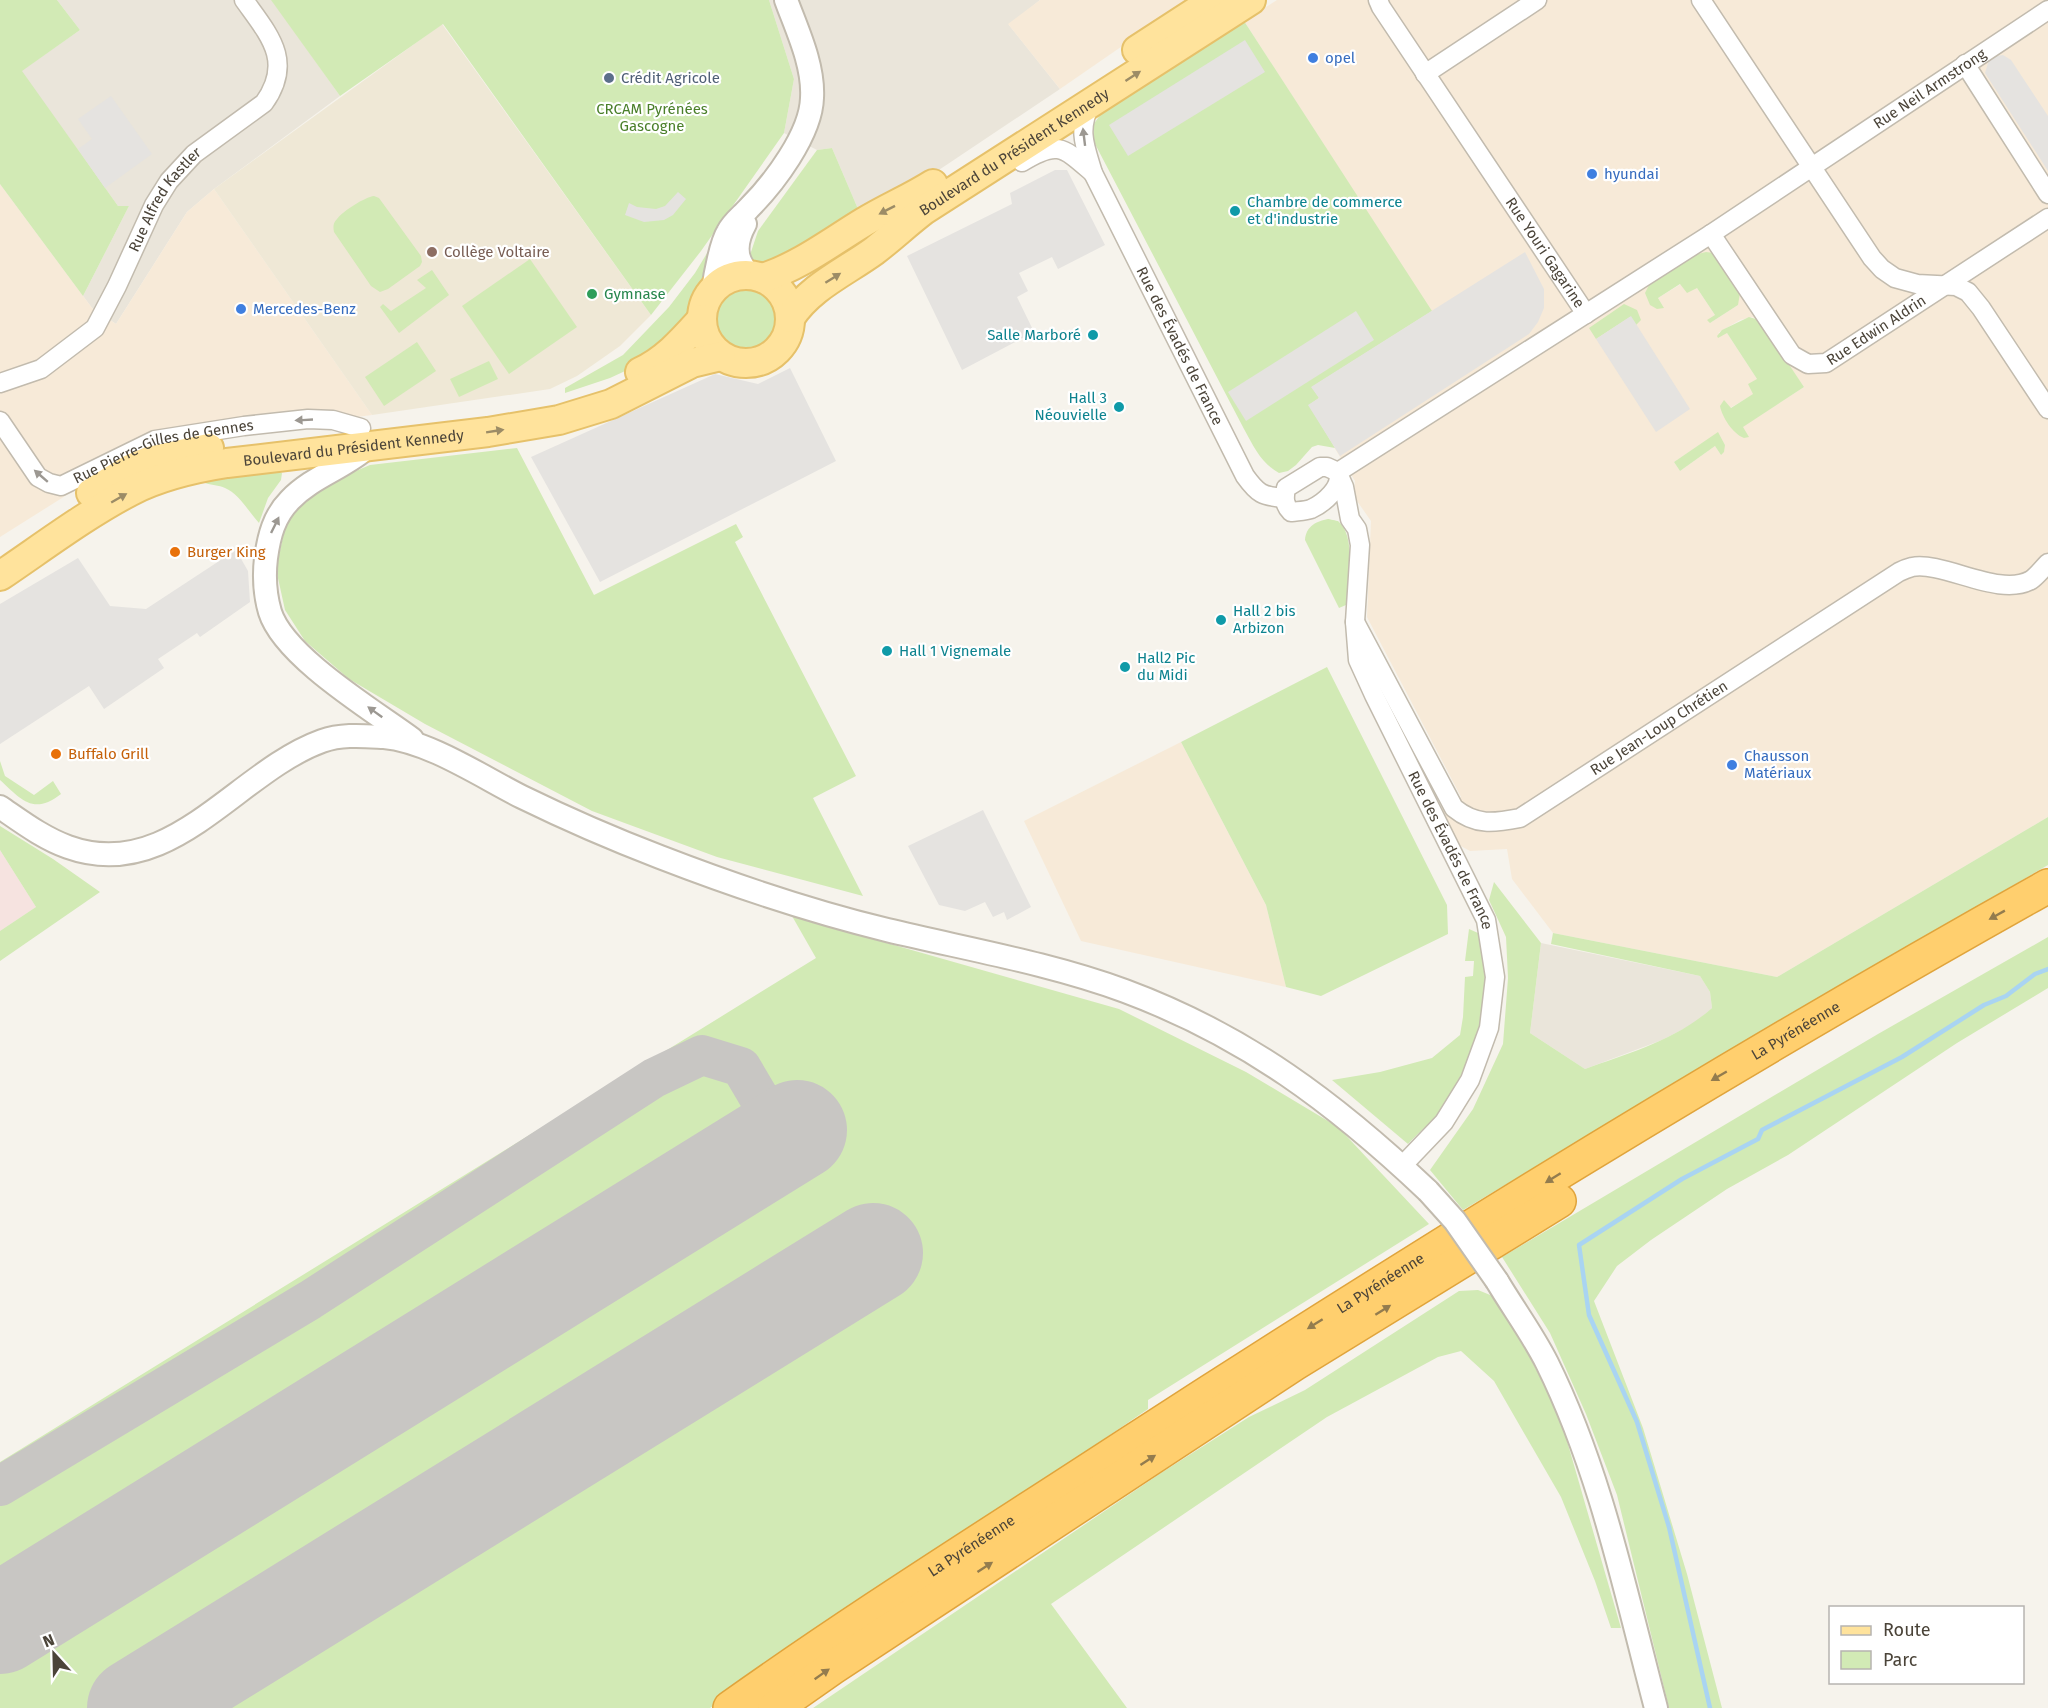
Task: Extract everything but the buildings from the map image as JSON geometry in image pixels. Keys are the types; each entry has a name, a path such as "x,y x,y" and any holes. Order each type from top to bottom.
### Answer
{"highway":[{"name":"La Pyrénéenne","path":"730,1708 807,1653 1283,1344 1684,1096 2048,886"},
{"name":"La Pyrénéenne","path":"775,1708 841,1661 1294,1364 1696,1116 2048,912"}],"main road":[{"name":"Boulevard du Président Kennedy","path":"757,276 790,268 866,220 914,196 1214,0"},
{"name":"Boulevard du Président Kennedy","path":"790,318 798,305 811,294 888,240 924,210 1251,0"},
{"path":"757,276 780,290 787,301 789,328 784,341 775,353 763,360 734,362 721,356 704,334 702,319 704,305 713,290 733,277 757,276"},
{"name":"Boulevard du Président Kennedy","path":"0,576 132,490 168,476 205,466 555,402 603,389 654,365 679,345 702,319"},
{"name":"Boulevard du Président Kennedy","path":"0,554 104,484 149,461 218,447 365,437 488,432 559,420 611,404 692,363 721,356"}],"street":[{"name":"Rue Alfred Kastler","path":"0,383 41,369 94,328 117,286 154,205 169,181 194,154 264,104 273,88 278,72 276,54 272,39 244,0"},
{"path":"713,290 724,238 750,208 792,151 802,136 811,113 813,96 811,75 786,0"},
{"path":"1425,74 1537,0"},
{"path":"1701,0 1872,258 1895,278 1917,284 1956,286 1968,292 2048,409"},
{"name":"Rue Youri Gagarine","path":"1339,476 1586,314 1376,2"},
{"name":"Rue Neil Armstrong","path":"1586,314 1711,234 2048,10"},
{"path":"1965,64 2048,194"},
{"name":"Rue des Évadés de France","path":"1092,102 1085,116 1082,131 1093,173 1245,476 1256,491 1267,496 1284,498 1287,507 1292,512 1309,510 1314,507"},
{"name":"Rue des Évadés de France","path":"962,186 986,185 1041,151 1050,148 1058,148 1071,154 1093,173"},
{"path":"750,208 736,243 742,265 757,276"},
{"name":"Rue Edwin Aldrin","path":"1711,234 1792,356 1808,364 1826,363 2048,218"},
{"name":"Rue Pierre-Gilles de Gennes","path":"0,421 38,477 61,486 154,440 308,419 333,420 365,437"},
{"path":"365,437 354,459 310,483 289,501 272,526 264,571 270,613 281,633 294,649 317,670 423,747"},
{"path":"1284,498 1286,488 1320,467 1327,467 1339,476 1337,488 1314,507"},
{"name":"Rue des Évadés de France","path":"1339,476 1344,487 1350,519 1357,529 1360,545 1355,622 1358,660 1486,920 1495,977 1489,1028 1470,1080 1444,1122 1402,1166"},
{"path":"1314,507 1336,512 1350,519"},
{"name":"Rue Jean-Loup Chrétien","path":"1355,622 1454,808 1474,820 1496,822 1520,818 1899,572 1913,567 1929,568 1994,584 2015,584 2031,580 2048,563"},
{"path":"0,807 45,838 71,849 94,853 138,852 166,842 299,751 324,740 345,735 391,737 423,747 473,770 523,798 619,841 741,887 809,910 1071,974 1125,991 1172,1011 1242,1046 1293,1077 1336,1109 1402,1166 1455,1221 1497,1281 1547,1362 1578,1432 1604,1506 1656,1708"}],"shaded area":[{"path":"57,0 272,0 340,96 214,189 187,212 116,324 92,308 83,296 129,206 118,206 21,71 80,30"},
{"path":"769,0 1040,0 1009,25 1060,89 903,194 861,216 832,148 817,150 784,133 794,79"},
{"path":"1040,0 1189,0 1060,89 1008,24"},
{"path":"1277,0 2048,0 2048,817 1777,977 1553,933 1512,879 1507,849 1470,851 1459,845 1440,809 1461,797 1367,617 1371,521 1357,501 1354,491 1355,481 1308,405 1311,387 1431,311 1244,21","holes":["1718,257 1738,305 1710,323 1715,315 1697,288 1681,284 1658,298 1664,308 1649,285","1752,317 1758,320 1804,387 1742,427 1730,408 1754,394 1757,379 1727,333 1718,333 1740,320","1718,433 1725,445 1721,455 1715,446 1680,471 1674,462"]},
{"name":"Collège Voltaire","path":"442,24 651,315 620,346 577,376 550,389 372,415 214,189"},
{"path":"1245,40 1265,72 1128,156 1109,125"},
{"path":"2003,55 2011,60 2048,116 2048,171 1985,73 1989,60"},
{"path":"111,96 152,154 105,188 78,149 92,139 78,119"},
{"path":"1055,170 1067,170 1105,245 1058,269 1052,257 1019,273 1028,291 1017,297 1034,332 962,370 907,256 1012,204 1010,193"},
{"path":"0,184 92,308 116,324 187,212 214,189 372,415 158,443 116,464 0,537"},
{"path":"678,192 686,199 673,215 664,220 644,222 625,215 629,203 637,207 656,209 665,206"},
{"path":"1525,252 1544,289 1544,308 1529,334 1340,456 1308,405 1319,398 1311,387"},
{"path":"1356,311 1374,340 1246,421 1228,392"},
{"path":"1631,316 1690,409 1656,432 1596,339"},
{"path":"790,368 836,461 600,582 531,457 715,374 758,384"},
{"path":"236,550 248,571 250,602 200,637 197,633 158,659 164,668 104,709 89,686 0,744 0,604 78,558 110,606 146,609"},
{"path":"1181,742 1266,905 1286,987 1081,941 1024,821"},
{"path":"983,810 1031,907 1007,920 1004,912 993,917 985,902 965,911 939,905 908,846"},
{"path":"0,850 36,907 0,931"},
{"path":"1541,943 1700,976 1710,992 1712,1008 1695,1023 1662,1040 1585,1069 1530,1033"}],"green space":[{"path":"0,0 57,0 80,30 22,71 118,206 129,206 83,296 0,184"},
{"name":"CRCAM Pyrénées Gascogne","path":"271,0 769,0 794,79 784,133 701,251 651,315 443,24 340,96"},
{"path":"1244,21 1432,311 1312,387 1319,398 1309,405 1335,448 1318,445 1312,447 1296,465 1288,471 1279,473 1258,454 1251,442 1094,142 1093,125 1103,111"},
{"path":"832,148 861,216 767,267 749,258 758,231 817,150"},
{"path":"374,196 379,198 421,256 422,262 420,266 388,289 380,292 371,286 333,228 344,212"},
{"path":"718,235 707,278 699,292 688,325 651,359 610,378 565,393 565,388 623,355 669,307 695,273"},
{"path":"1714,253 1740,293 1738,305 1710,323 1707,320 1715,315 1697,288 1687,293 1680,284 1658,298 1664,308 1657,309 1650,305 1645,293 1649,285 1698,254"},
{"path":"530,259 577,327 509,374 462,306"},
{"path":"432,270 449,295 399,333 380,307 383,304 391,311 426,288 417,280"},
{"path":"746,290 768,299 777,321 768,343 746,352 724,343 715,321 724,299"},
{"path":"1624,304 1637,310 1641,320 1636,325 1630,317 1596,339 1589,328"},
{"path":"1749,317 1762,324 1804,387 1743,427 1749,437 1744,438 1729,425 1720,406 1724,400 1731,408 1753,394 1748,384 1757,379 1727,333 1718,338 1717,336 1722,330"},
{"path":"417,342 436,371 384,406 365,377"},
{"path":"489,361 498,379 459,397 450,379"},
{"path":"1718,432 1725,445 1724,452 1721,455 1715,446 1680,471 1674,462"},
{"path":"517,448 594,595 736,524 743,537 735,542 856,776 813,798 863,896 717,857 592,811 425,724 349,679 305,641 285,610 276,569 286,523 318,487 370,465"},
{"path":"275,470 282,473 281,480 268,498 259,523 230,491 205,483 208,479"},
{"path":"1328,519 1338,521 1348,538 1350,561 1346,605 1339,608 1305,540 1307,531 1313,525"},
{"path":"1327,667 1447,905 1448,934 1321,996 1286,987 1266,905 1181,742"},
{"path":"0,761 5,776 34,795 53,781 61,794 43,804 21,799 0,780"},
{"path":"2048,817 2048,865 1463,1210 1430,1170 1473,1109 1503,1044 1508,978 1506,937 1489,900 1494,882 1541,943 1530,1033 1585,1069 1635,1051 1683,1029 1712,1008 1710,992 1700,976 1551,944 1553,933 1777,977"},
{"path":"0,826 100,892 0,961 0,931 36,907 0,850"},
{"path":"792,916 1119,1009 1246,1072 1338,1127 1429,1224 1148,1400 1148,1409 710,1708 0,1708 0,1462 816,958"},
{"path":"1469,929 1478,933 1486,971 1486,991 1479,1029 1466,1065 1446,1105 1408,1144 1332,1080 1380,1072 1432,1058 1460,1035 1465,977 1473,976 1474,961 1465,961"},
{"path":"2048,937 2048,988 1957,1043 1788,1155 1727,1189 1651,1240 1617,1266 1594,1301 1643,1428 1687,1574 1722,1708 1669,1708 1617,1495 1586,1414 1550,1333 1502,1257 1878,1034"},
{"path":"1478,1290 1495,1297 1517,1332 1548,1393 1565,1434 1621,1628 1611,1628 1595,1581 1561,1497 1494,1381 1461,1351 1438,1357 1327,1417 1051,1604 1127,1708 813,1708 1161,1473 1249,1417 1305,1390 1459,1291"}],"waterway":[{"path":"1710,1708 1669,1527 1637,1422 1589,1315 1579,1245 1682,1179 1758,1139 1762,1130 1902,1057 1984,1005 2006,996 2035,974 2048,969"}],"taxiway":[{"path":"0,1486 310,1300 654,1078 702,1055 741,1067 777,1128"}],"runway":[{"path":"0,1624 797,1130"},
{"path":"137,1708 873,1253"}],"place":[{"name":"opel","path":"1313,58"},
{"name":"Crédit Agricole","path":"609,78"},
{"name":"hyundai","path":"1592,174"},
{"name":"Chambre de commerce et d'industrie","path":"1235,211"},
{"name":"Collège Voltaire","path":"432,252"},
{"name":"Gymnase","path":"592,294"},
{"name":"Mercedes-Benz","path":"241,309"},
{"name":"Salle Marboré","path":"1093,335"},
{"name":"Hall 3 Néouvielle","path":"1119,407"},
{"name":"Burger King","path":"175,552"},
{"name":"Hall 2 bis Arbizon","path":"1221,620"},
{"name":"Hall 1 Vignemale","path":"887,651"},
{"name":"Hall2 Pic du Midi","path":"1125,667"},
{"name":"Buffalo Grill","path":"56,754"},
{"name":"Chausson Matériaux","path":"1732,765"}]}
